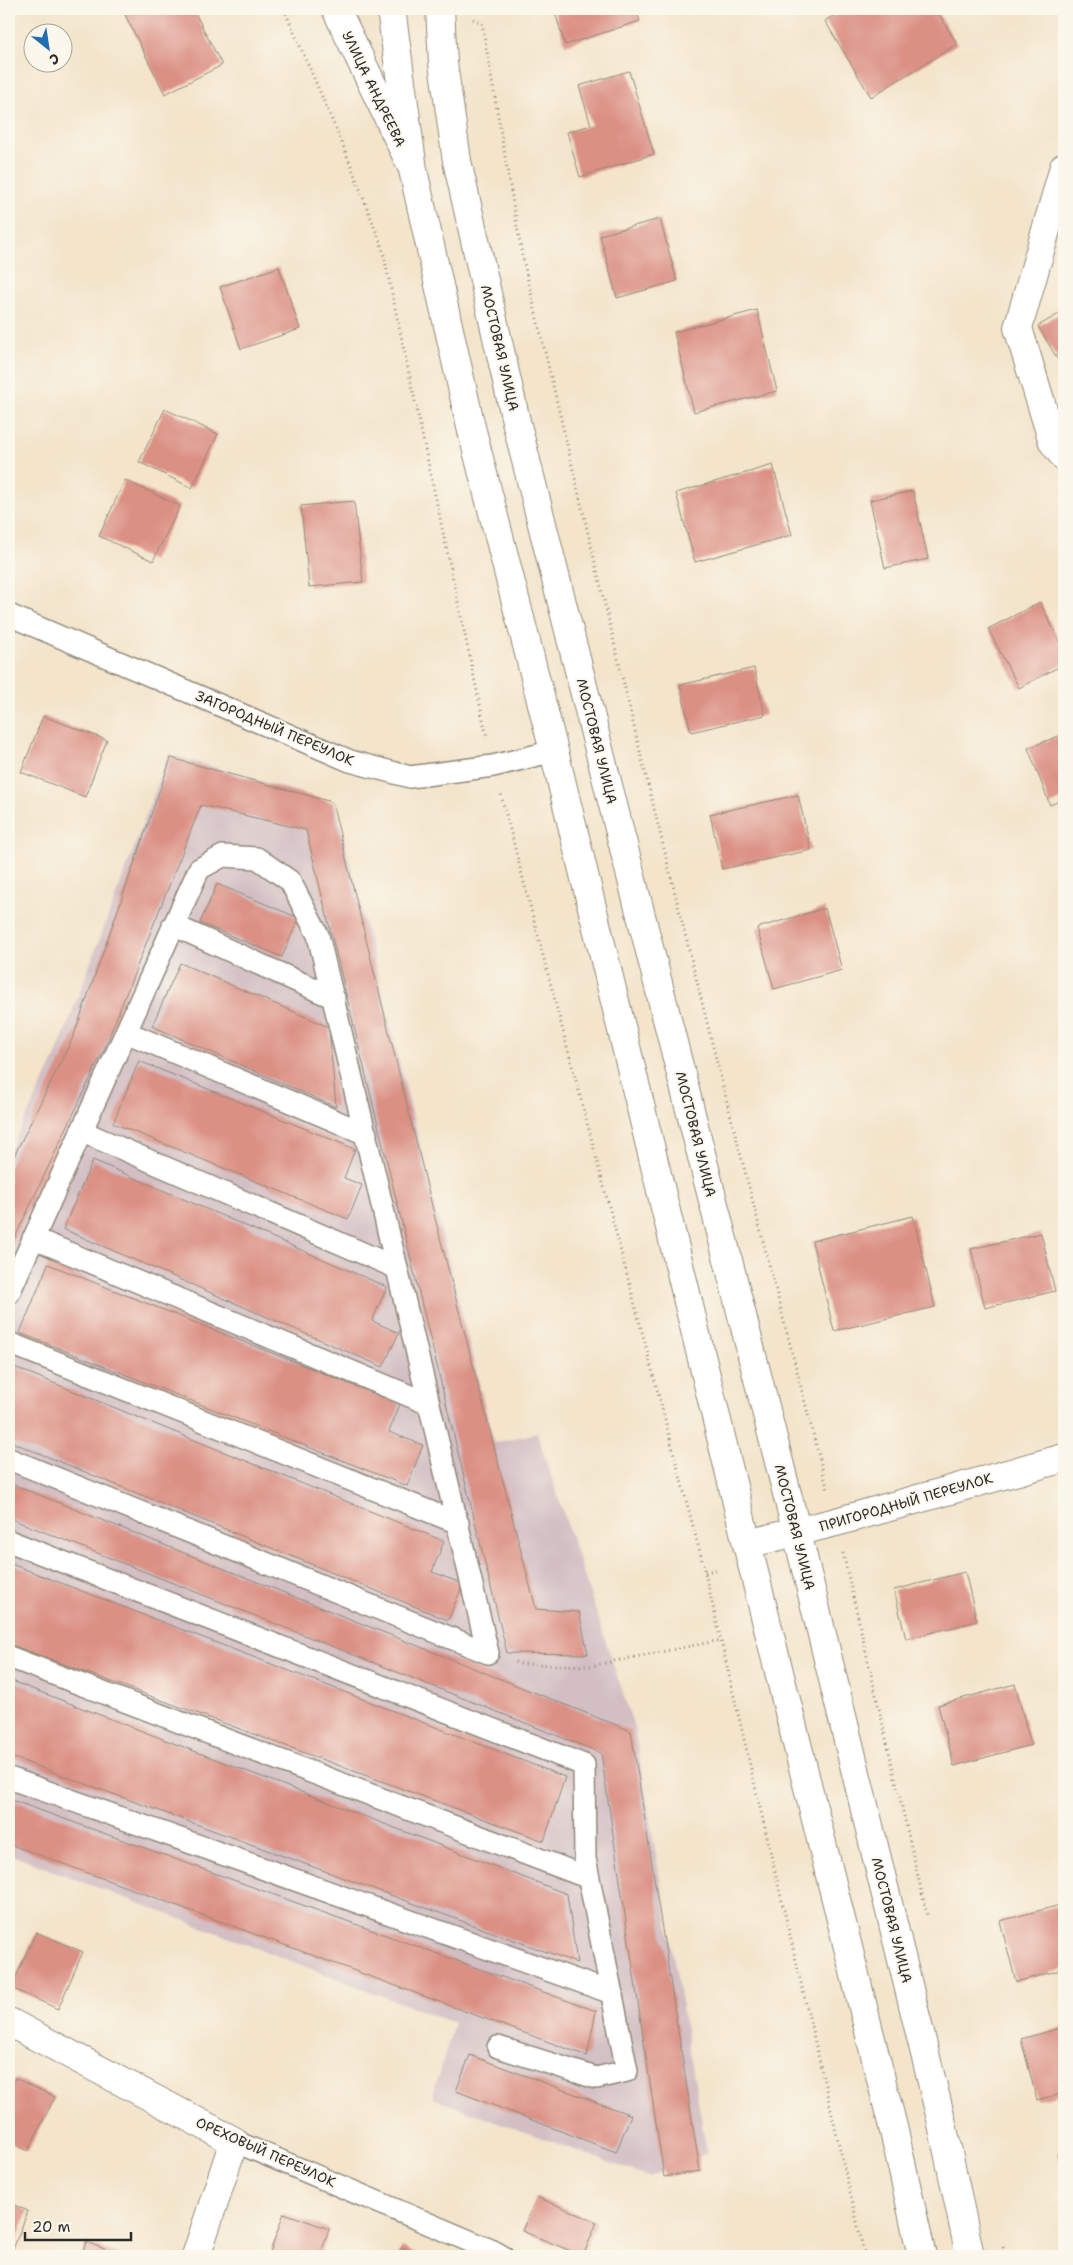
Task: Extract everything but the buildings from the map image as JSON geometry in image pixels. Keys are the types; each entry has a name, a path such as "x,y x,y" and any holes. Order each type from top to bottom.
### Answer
{"main road":[{"name":"УЛИЦА АНДРЕЕВА","path":"336,9 374,92 413,170"},
{"path":"391,9 413,170 471,427 554,752 747,1544 894,2131 922,2256"},
{"name":"МОСТОВАЯ УЛИЦА","path":"452,12 443,63 457,161 516,421 796,1532 941,2119 970,2256"},
{"path":"1064,167 1018,328 1053,442 1064,457"},
{"name":"ПРИГОРОДНЫЙ ПЕРЕУЛОК","path":"747,1544 836,1522 1064,1458"},
{"name":"ОРЕХОВЫЙ ПЕРЕУЛОК","path":"9,2022 234,2141"},
{"path":"196,2256 234,2141"}],"lane":[{"name":"ЗАГОРОДНЫЙ ПЕРЕУЛОК","path":"9,615 350,761 410,777 494,766 554,752"},
{"path":"9,1293 199,868 223,856 257,858 290,881 318,935 488,1653"},
{"path":"173,925 334,998"},
{"path":"126,1032 366,1134"},
{"path":"81,1131 397,1268"},
{"path":"33,1238 429,1404"},
{"path":"9,1342 458,1523"},
{"path":"9,1460 488,1653"},
{"path":"9,1540 584,1765 585,1858 627,2071 596,2078 498,2047"},
{"path":"9,1657 589,1878"},
{"path":"9,1778 612,1993"},
{"name":"ОРЕХОВЫЙ ПЕРЕУЛОК","path":"234,2141 502,2256"}],"path":[{"path":"284,9 345,150 382,247 494,766 702,1558 866,2256"},
{"path":"452,12 482,23 527,274 644,770 721,1079 836,1522 928,1920"},
{"path":"488,1653 522,1664 590,1666 721,1640"},
{"path":"1001,2237 1006,2256"}],"shaded area":[{"path":"169,754 335,803 494,1443 537,1433 634,1727 707,2153 649,2177 432,2098 454,2023 9,1854 9,1153 55,1058"}]}
